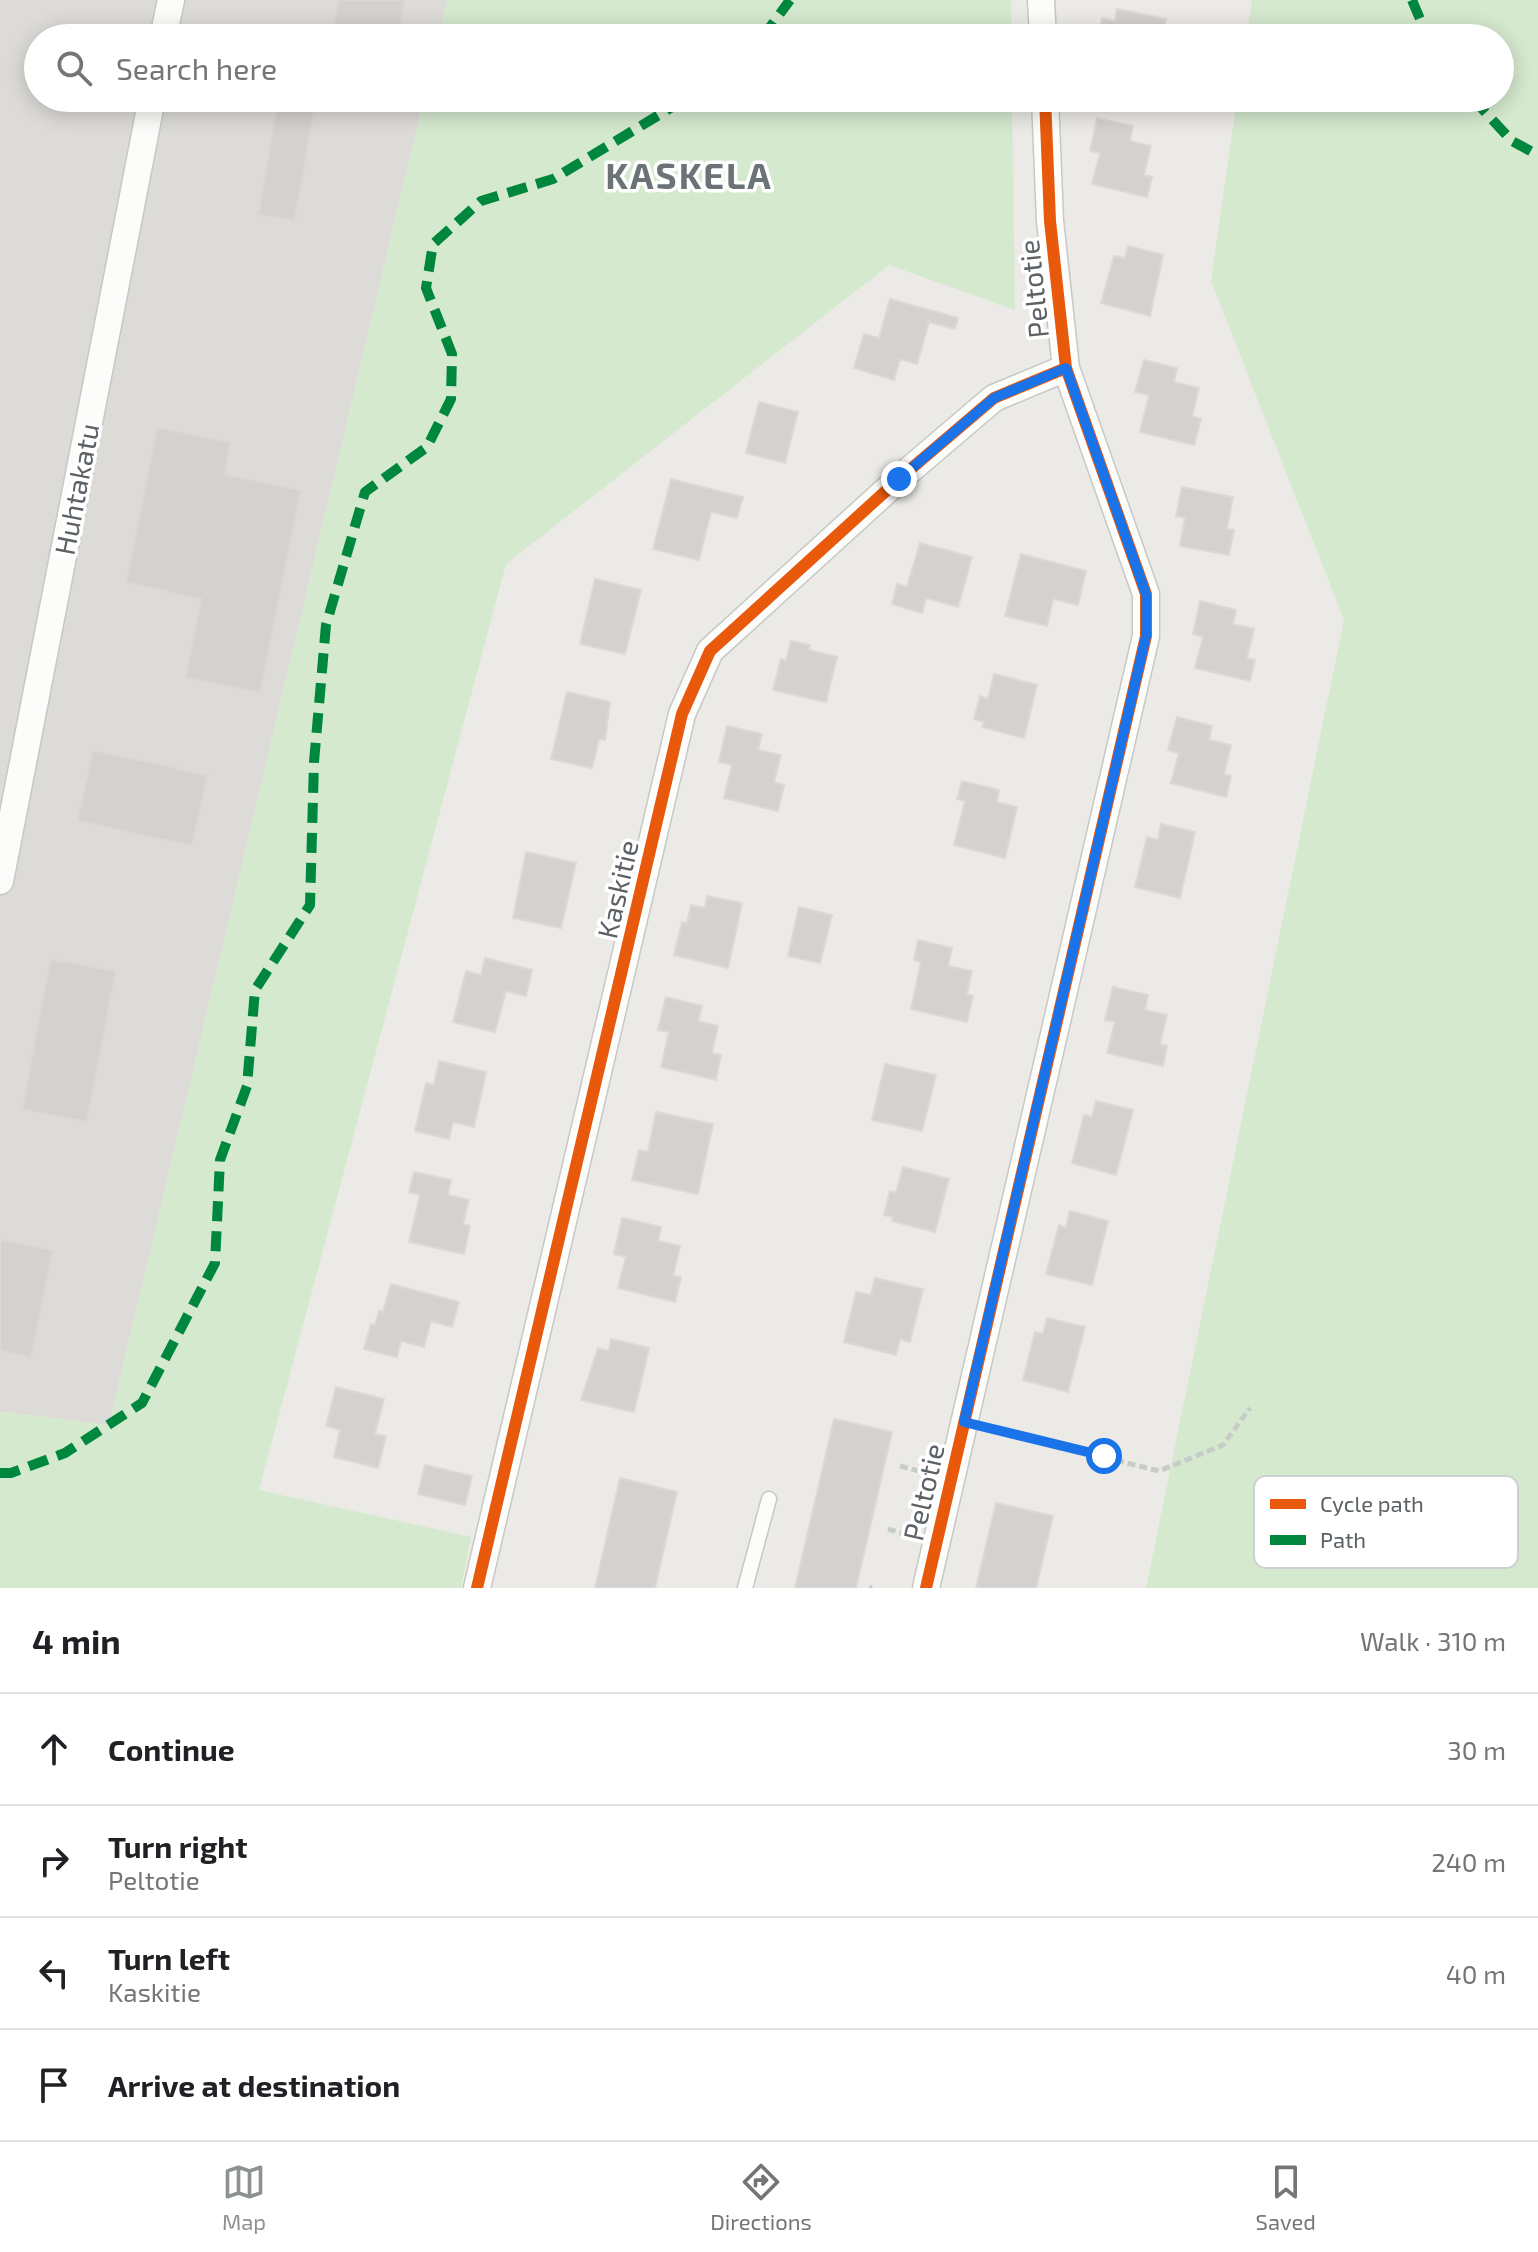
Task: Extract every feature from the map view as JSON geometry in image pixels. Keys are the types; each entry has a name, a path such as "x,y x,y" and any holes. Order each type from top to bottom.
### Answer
{"street":[{"path":"166,24 171,0"},
{"path":"1041,0 1042,24"},
{"name":"Huhtakatu","path":"0,881 149,112"},
{"name":"Peltotie","path":"926,1588 1146,636 1146,594 1066,368 1050,221 1046,112"},
{"name":"Kaskitie","path":"477,1588 682,714 710,651 899,479 994,398 1066,368"}],"lane":[{"path":"745,1588 769,1499"}],"path":[{"path":"964,1422 1159,1471 1223,1445 1250,1408"},
{"path":"900,1466 931,1475"},
{"path":"888,1529 917,1538"}],"shaded area":[{"path":"0,0 447,0 441,24 24,24 24,112 421,112 109,1425 0,1412"}],"green space":[{"path":"447,0 1011,0 1012,24 441,24"},
{"path":"1252,0 1538,0 1538,1588 1146,1588 1344,620 1211,281 1235,112 1514,112 1514,24 1248,24"},
{"path":"421,112 1012,112 1015,310 889,265 506,564 259,1490 471,1537 461,1588 0,1588 0,1412 109,1425"}],"building":[{"path":"338,0 405,0 401,24 334,24"},
{"path":"1117,9 1166,19 1165,24 1101,24 1102,18 1115,21"},
{"path":"276,112 314,112 295,221 258,215"},
{"path":"1097,118 1133,126 1130,141 1151,146 1144,175 1152,177 1147,197 1092,184 1100,153 1090,151"},
{"path":"1128,246 1163,255 1150,316 1101,303 1114,256 1125,258"},
{"path":"890,299 958,318 955,329 929,322 917,364 900,359 894,380 854,368 864,334 879,338"},
{"path":"1144,360 1177,368 1174,382 1199,388 1192,416 1201,419 1194,445 1140,432 1149,395 1135,392"},
{"path":"759,402 798,412 785,463 746,453"},
{"path":"157,427 231,442 225,474 301,490 260,693 185,678 201,599 126,583"},
{"path":"671,479 743,497 737,518 711,512 699,560 653,549"},
{"path":"1182,487 1233,497 1227,529 1234,530 1229,555 1180,546 1185,518 1176,516"},
{"path":"920,543 972,557 958,607 926,598 922,613 892,604 897,584 907,587"},
{"path":"1021,554 1086,571 1078,605 1053,599 1047,626 1005,616"},
{"path":"595,579 641,590 625,654 580,644"},
{"path":"1200,601 1236,610 1233,624 1254,629 1247,658 1255,660 1250,681 1195,668 1203,637 1193,634"},
{"path":"791,641 810,645 809,650 837,657 826,702 773,690 781,659 786,661"},
{"path":"994,674 1037,685 1024,738 982,727 984,722 974,719 980,696 988,699"},
{"path":"567,692 610,702 605,740 599,739 592,768 551,759"},
{"path":"1177,717 1212,726 1209,740 1231,745 1224,774 1231,776 1226,797 1171,783 1179,753 1168,750"},
{"path":"727,726 762,734 758,750 781,755 774,782 784,785 778,811 724,798 732,765 719,762"},
{"path":"93,750 208,775 192,846 77,821"},
{"path":"962,781 999,790 997,802 1017,807 1005,858 954,845 965,801 957,799"},
{"path":"1161,824 1195,832 1180,898 1135,887 1147,837 1158,840"},
{"path":"526,852 576,863 561,928 513,918"},
{"path":"707,896 742,903 728,968 674,955 682,922 687,923 691,905 705,908"},
{"path":"799,907 832,915 820,963 788,956"},
{"path":"918,940 952,948 948,966 972,971 967,994 973,996 967,1022 911,1009 921,962 914,960"},
{"path":"485,958 532,970 526,996 506,991 495,1032 453,1022 466,971 481,975"},
{"path":"50,959 116,971 87,1122 22,1110"},
{"path":"1113,987 1148,995 1145,1010 1167,1015 1160,1044 1167,1046 1163,1066 1107,1053 1115,1022 1105,1020"},
{"path":"666,997 702,1006 698,1021 718,1026 712,1053 721,1055 716,1080 661,1067 669,1032 658,1030"},
{"path":"439,1061 486,1072 474,1127 453,1122 449,1139 415,1131 426,1083 434,1085"},
{"path":"885,1064 936,1075 922,1131 872,1120"},
{"path":"1096,1101 1133,1110 1116,1175 1072,1163 1084,1115 1092,1117"},
{"path":"656,1112 713,1124 698,1194 632,1180 639,1150 648,1152"},
{"path":"903,1167 949,1179 935,1232 892,1221 893,1217 884,1215 890,1191 896,1193"},
{"path":"414,1172 451,1180 448,1195 469,1200 463,1224 470,1226 464,1254 409,1242 420,1195 409,1192"},
{"path":"1070,1211 1108,1221 1092,1285 1046,1274 1059,1225 1066,1228"},
{"path":"622,1218 661,1227 658,1241 680,1246 673,1276 681,1277 675,1302 618,1288 626,1257 614,1254"},
{"path":"0,1239 53,1250 31,1358 0,1351"},
{"path":"875,1278 923,1289 910,1342 900,1339 896,1355 844,1342 856,1292 871,1295"},
{"path":"391,1284 459,1302 452,1327 431,1321 424,1347 401,1341 397,1357 364,1349 371,1324 375,1325 379,1311 383,1312"},
{"path":"1047,1318 1085,1327 1068,1392 1023,1380 1035,1332 1043,1334"},
{"path":"611,1339 649,1348 634,1412 581,1400 598,1348 609,1351"},
{"path":"336,1387 384,1399 375,1434 386,1436 378,1468 334,1457 340,1430 326,1426"},
{"path":"834,1419 892,1432 856,1588 795,1588"},
{"path":"425,1465 472,1476 465,1505 418,1494"},
{"path":"620,1478 677,1492 655,1588 595,1588"},
{"path":"996,1503 1053,1516 1036,1588 976,1588"}],"marked path":[{"path":"772,24 790,0"},
{"path":"1412,0 1422,24"},
{"path":"0,1473 11,1473 65,1453 142,1403 215,1263 220,1160 247,1086 255,990 310,905 314,762 326,625 365,492 427,447 451,399 452,354 426,288 433,244 481,201 553,179 664,112"},
{"path":"1485,112 1512,141 1538,155"}],"cycle path":[{"path":"926,1588 1146,636 1146,594 1066,368 1050,221 1046,112"},
{"path":"477,1588 682,714 710,651 899,479 994,398 1066,368"}],"district":[{"name":"KASKELA","path":"689,174"}],"route":[{"path":"899,479 994,398 1066,368 1146,594 1146,636 964,1422 1104,1456"}]}
